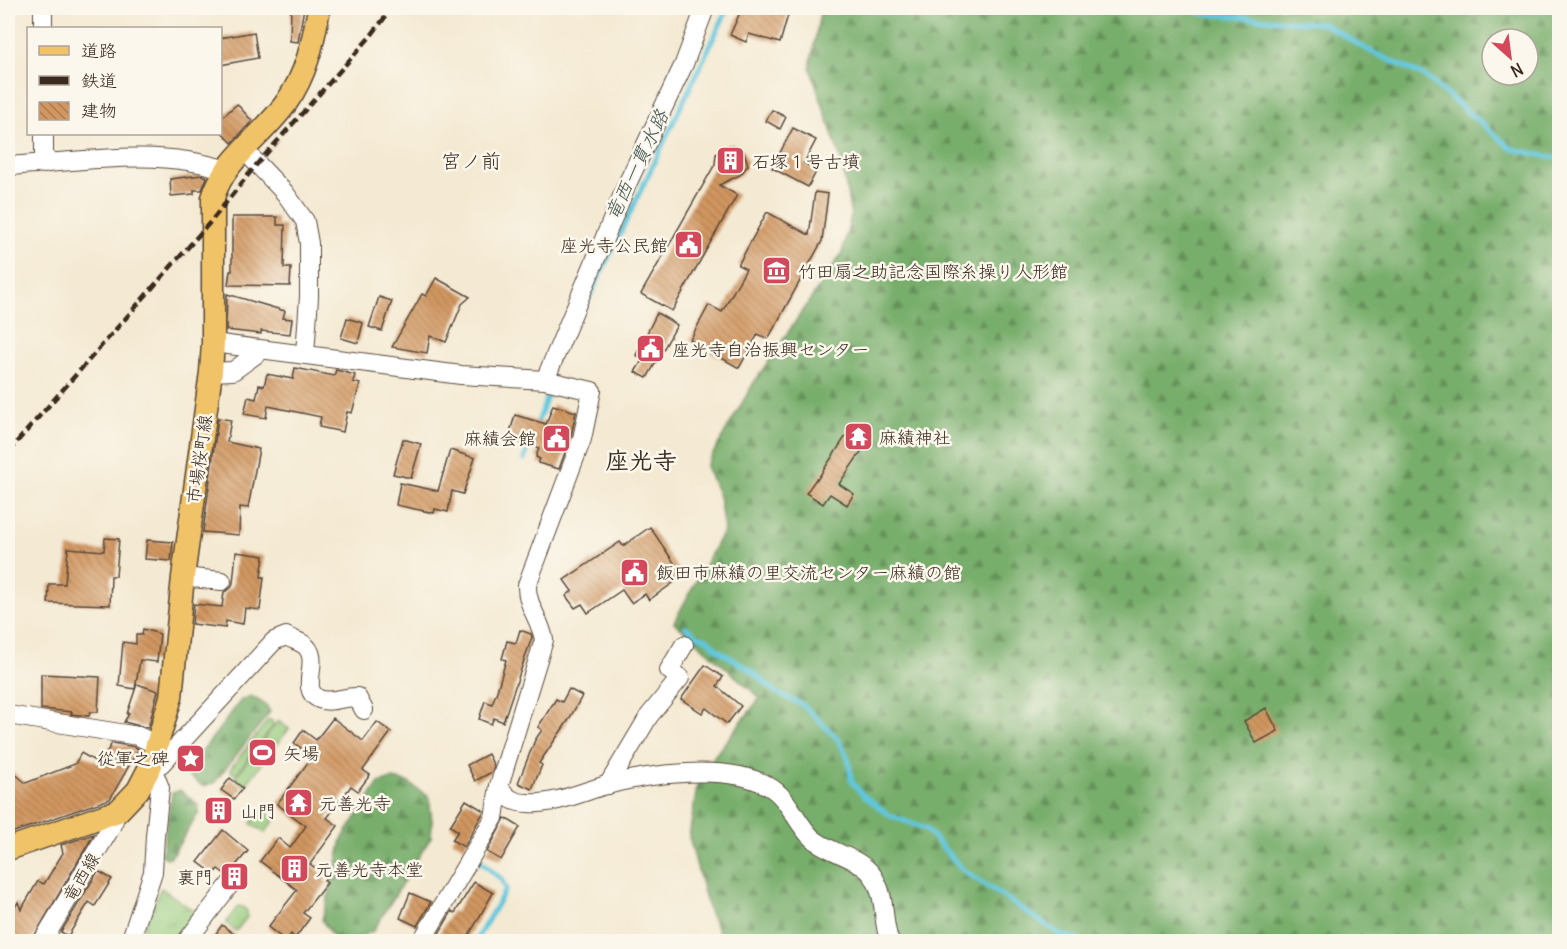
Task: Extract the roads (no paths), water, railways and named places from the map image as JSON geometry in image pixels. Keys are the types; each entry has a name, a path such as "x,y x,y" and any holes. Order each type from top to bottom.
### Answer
{"main road":[{"name":"市場桜町線","path":"8,849 118,811 138,790 154,755 171,697 183,577 211,372 213,198 226,170 285,105 301,80 312,44 319,8"}],"street":[{"path":"43,8 43,27"},
{"path":"545,380 628,182 684,64 705,8"},
{"path":"44,135 44,164"},
{"path":"245,151 285,193 305,221 309,243 309,297 305,354"},
{"path":"8,166 114,159 175,158 201,162 226,170"},
{"path":"213,343 461,375 545,380 592,391 582,439 526,585 526,597 542,628 544,640 500,786 494,818 421,942"},
{"path":"211,372 233,371 262,350"},
{"path":"183,577 222,581"},
{"path":"8,715 138,736 160,764 274,640 286,636 304,644 311,652 309,686 312,693 320,700 331,701 350,696 357,698 364,710"},
{"path":"608,785 649,716 680,678 669,670 684,645"},
{"path":"130,942 153,872 154,836 160,788 154,755"},
{"path":"500,786 505,797 528,803 547,802 608,785 668,774 709,772 748,779 769,786 785,801 813,838 871,873 879,888 890,942"},
{"name":"竜西線","path":"42,942 110,829 118,811"},
{"path":"186,942 231,883"}],"waterway":[{"name":"竜西一貫水路","path":"584,309 728,8"},
{"path":"1183,8 1204,14 1324,24 1370,51 1426,77 1512,149 1560,159"},
{"name":"竜西一貫水路","path":"536,427 547,397"},
{"name":"竜西一貫水路","path":"524,459 531,441"},
{"path":"686,627 749,669 777,693 803,705 838,739 848,758 852,782 863,795 889,815 926,829 963,870 1061,935 1086,942"},
{"path":"475,942 506,889 501,879 478,859"}],"railway":[{"path":"8,452 212,220 257,164 370,37 392,8"}],"place":[{"name":"石塚１号古墳","path":"731,161"},
{"name":"座光寺公民館","path":"689,245"},
{"name":"竹田扇之助記念国際糸操り人形館","path":"777,271"},
{"name":"座光寺自治振興センター","path":"651,349"},
{"name":"麻績神社","path":"858,437"},
{"name":"麻績会館","path":"557,438"},
{"name":"飯田市麻績の里交流センター麻績の館","path":"635,572"},
{"name":"矢場","path":"262,753"},
{"name":"從軍之碑","path":"190,758"},
{"name":"元善光寺","path":"298,803"},
{"name":"山門","path":"219,811"},
{"name":"元善光寺本堂","path":"294,869"},
{"name":"裏門","path":"234,877"}],"district":[{"name":"宮ノ前","path":"471,160"},
{"name":"座光寺","path":"641,460"}]}
